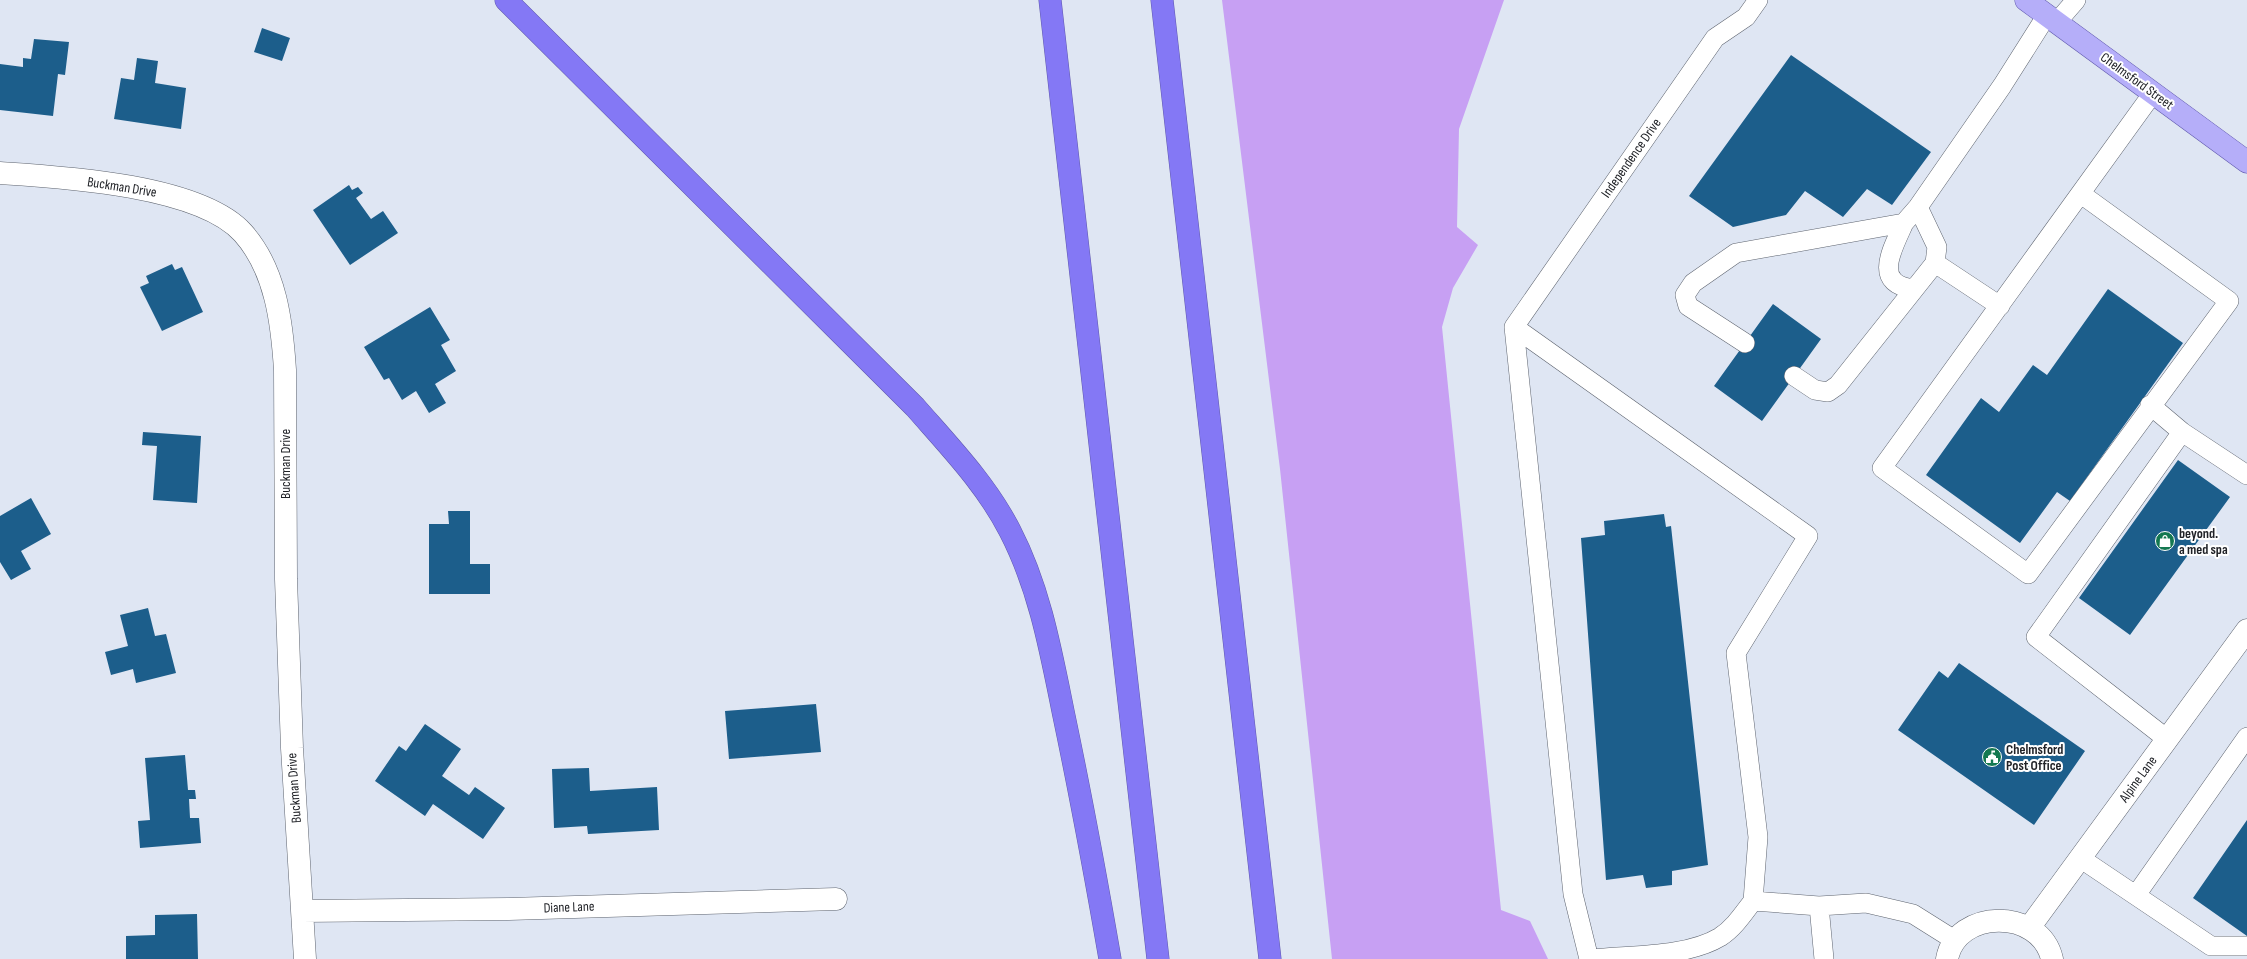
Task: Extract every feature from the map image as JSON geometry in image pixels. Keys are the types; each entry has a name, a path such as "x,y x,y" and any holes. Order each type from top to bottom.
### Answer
{"highway":[{"path":"506,0 915,407 971,471 993,500 1020,552 1044,621 1090,846 1110,959"},
{"path":"1050,0 1158,959"},
{"path":"1162,0 1270,959"}],"main road":[{"name":"Chelmsford Street","path":"2026,0 2247,162"}],"street":[{"name":"Buckman Drive","path":"0,173 121,185 171,195 194,203 229,219 244,234 259,257 272,284 283,345 286,579 292,748 305,959"},
{"name":"Alpine Lane","path":"2029,928 2247,630"},
{"name":"Diane Lane","path":"302,911 509,909 836,899"},
{"path":"1951,950 1968,930 1987,922 1998,920 2014,922 2029,928 2042,939 2052,959"}],"lane":[{"name":"Independence Drive","path":"1514,327 1714,38 1746,17 1758,0"},
{"path":"1914,289 1901,287 1894,283 1888,272 1890,255 1904,223 1918,207 2002,86 2052,19 2076,0"},
{"path":"2081,194 2229,301 2150,405 2028,574 1882,468 2153,93"},
{"path":"1794,376 1815,390 1828,392 1838,385 1935,263 1937,247 1918,207"},
{"path":"1745,343 1688,306 1685,295 1693,283 1736,253 1904,223"},
{"path":"1935,263 2000,306"},
{"path":"1514,327 1808,536 1736,653 1758,837 1753,901 1738,921 1721,936 1704,946 1675,951 1593,959"},
{"path":"1514,327 1573,894 1589,959"},
{"path":"2150,405 2182,432 2247,475"},
{"path":"2167,739 2036,637 2182,432"},
{"path":"2136,895 2247,737"},
{"path":"2080,858 2211,946 2247,946"},
{"path":"1753,901 1819,906 1866,903 1913,914 1951,950"},
{"path":"1819,906 1824,959"}],"shaded area":[{"path":"1222,0 1504,0 1459,129 1457,227 1478,245 1453,288 1442,327 1501,910 1530,921 1548,959 1332,959 1280,469"}],"building":[{"path":"262,28 290,38 282,61 254,52"},
{"path":"34,39 69,42 65,75 58,74 53,116 0,110 0,64 23,67 23,58 31,59"},
{"path":"1791,55 1931,152 1892,205 1867,189 1843,217 1805,191 1786,215 1733,227 1689,196"},
{"path":"137,58 158,61 155,83 186,88 181,129 114,119 121,78 134,80"},
{"path":"349,185 352,190 358,187 363,193 356,198 371,219 383,211 398,233 350,265 313,210"},
{"path":"172,264 175,270 182,267 203,312 162,331 140,287 149,283 146,276"},
{"path":"2108,289 2183,343 2070,501 2057,492 2020,543 1926,475 1981,398 1999,412 2033,365 2047,375"},
{"path":"1773,304 1821,339 1762,421 1714,386"},
{"path":"430,307 450,340 441,345 456,371 435,384 446,403 429,413 416,391 402,400 389,378 384,380 364,347"},
{"path":"143,432 201,436 197,503 153,500 157,446 142,445"},
{"path":"2178,460 2230,497 2130,635 2079,598"},
{"path":"31,498 51,534 21,551 31,569 11,580 0,562 0,516"},
{"path":"448,511 470,511 470,564 490,564 490,594 429,594 429,524 449,524"},
{"path":"1664,514 1666,527 1671,526 1708,865 1672,871 1672,885 1646,888 1643,875 1606,880 1581,538 1605,535 1604,521"},
{"path":"148,608 155,636 166,634 176,673 136,683 133,669 111,675 105,652 128,646 120,615"},
{"path":"1959,663 2085,751 2034,825 1898,730 1939,671 1948,678"},
{"path":"816,704 821,752 729,759 725,711"},
{"path":"425,724 461,749 442,776 469,795 475,787 505,808 483,839 433,804 425,816 375,781 399,746 406,751"},
{"path":"185,755 188,790 195,790 196,799 189,799 190,818 199,818 201,843 140,848 138,821 150,820 145,758"},
{"path":"589,768 590,791 657,787 659,830 588,834 587,826 554,828 552,769"},
{"path":"2247,820 2247,936 2193,898"},
{"path":"197,914 198,959 126,959 126,936 155,935 155,915"}],"place":[{"name":"beyond. a med spa","path":"2165,541"},
{"name":"Chelmsford Post Office","path":"1992,757"}]}
